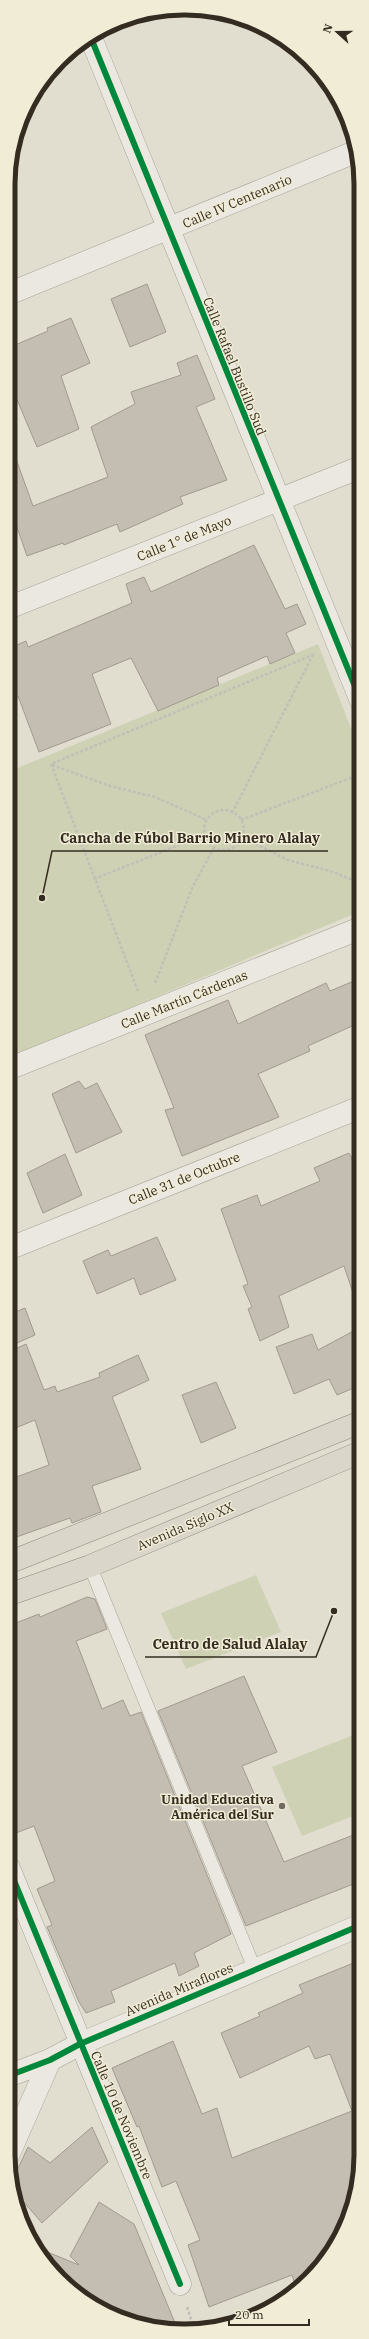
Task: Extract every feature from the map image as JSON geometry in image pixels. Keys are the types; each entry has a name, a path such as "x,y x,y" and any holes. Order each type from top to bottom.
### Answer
{"highway":[{"path":"15,1560 354,1425"},
{"name":"Avenida Siglo XX","path":"15,1593 90,1566 354,1455"}],"street":[{"name":"Calle Rafael Bustillo Sud","path":"93,42 354,684"},
{"name":"Calle IV Centenario","path":"15,291 168,230 351,153"},
{"name":"Calle 1° de Mayo","path":"15,605 354,471"},
{"name":"Calle Martín Cárdenas","path":"15,1066 144,1008 354,931"},
{"name":"Calle 31 de Octubre","path":"15,1246 354,1110"},
{"name":"Calle 10 de Noviembre","path":"15,1883 180,2284"},
{"name":"Avenida Miraflores","path":"15,2073 50,2060 80,2044 354,1928"},
{"path":"15,2140 50,2060"}],"lane":[{"path":"90,1566 255,1970"}],"path":[{"path":"51,764 338,645"},
{"path":"232,813 313,655"},
{"path":"51,764 110,786 155,797 207,820"},
{"path":"51,764 144,1008"},
{"path":"241,820 354,777"},
{"path":"221,810 232,813 241,820 244,832 240,842 230,849 214,848 204,835 207,820 215,812 221,810"},
{"path":"94,879 204,835"},
{"path":"242,837 288,860 330,871 354,880"},
{"path":"144,1008 156,982 193,886 202,867 214,848"}],"green space":[{"path":"318,644 354,736 354,914 15,1056 15,769"},
{"path":"256,1575 281,1632 186,1669 161,1613"},
{"path":"354,1735 354,1816 302,1836 272,1767"}],"building":[{"path":"147,284 166,332 130,347 111,299"},
{"path":"71,318 90,363 61,376 79,429 37,447 15,397 15,345 48,331 47,328"},
{"path":"197,355 215,399 196,407 227,480 180,497 183,504 120,532 117,524 64,545 63,543 27,556 15,521 15,456 33,506 108,477 91,427 135,404 131,392 181,375 177,363"},
{"path":"254,545 285,609 297,604 306,624 286,633 295,653 270,664 267,656 217,678 219,685 158,711 131,658 92,674 111,724 39,752 18,696 15,697 15,646 26,641 28,647 132,603 126,584 144,577 151,592"},
{"path":"354,981 354,1025 308,1046 310,1051 258,1074 279,1117 182,1156 165,1110 174,1108 145,1035 228,1000 238,1024 326,983 330,991"},
{"path":"79,1081 85,1089 97,1083 122,1132 76,1153 52,1094"},
{"path":"349,1153 354,1163 354,1296 344,1266 279,1296 289,1327 260,1341 248,1309 252,1307 243,1286 248,1284 221,1209 257,1195 261,1206 320,1181 314,1168"},
{"path":"65,1154 82,1195 43,1213 27,1173"},
{"path":"157,1237 176,1280 140,1295 134,1278 97,1294 83,1261 108,1250 111,1256"},
{"path":"25,1308 35,1335 15,1344 15,1312"},
{"path":"354,1331 354,1388 337,1395 329,1379 294,1394 276,1347 312,1334 318,1350"},
{"path":"26,1344 44,1390 55,1386 57,1392 100,1377 99,1373 138,1355 149,1380 112,1397 141,1469 92,1486 101,1512 72,1523 70,1518 15,1538 15,1477 49,1465 35,1420 15,1428 15,1349"},
{"path":"216,1382 236,1428 201,1443 182,1395"},
{"path":"87,1597 95,1599 107,1629 76,1641 102,1709 123,1700 130,1716 141,1712 231,1934 194,1953 199,1966 179,1976 175,1963 111,1991 115,2002 86,2013 79,2002 47,1927 52,1925 37,1889 55,1881 34,1826 16,1833 15,1830 15,1808 17,1807 15,1801 15,1623 39,1614 40,1617"},
{"path":"244,1676 277,1752 242,1766 284,1862 354,1835 354,1884 246,1926 158,1711"},
{"path":"354,1963 354,2166 351,2188 337,2229 319,2258 295,2283 292,2275 209,2307 188,2245 200,2240 176,2181 162,2187 139,2126 137,2127 112,2068 173,2041 202,2114 217,2108 232,2158 352,2111 330,2054 315,2059 309,2046 240,2078 221,2033 260,2016 258,2013 303,1993 299,1985"},
{"path":"92,2127 108,2162 42,2223 21,2199 16,2173 28,2147 50,2163"},
{"path":"99,2202 134,2224 176,2324 151,2321 110,2307 81,2289 57,2266 46,2251 79,2265 70,2256"}],"cycle path":[{"path":"93,42 354,684"},
{"path":"15,1883 180,2284"},
{"path":"15,2073 50,2060 80,2044 354,1928"}],"place":[{"name":"Cancha de Fúbol Barrio Minero Alalay","path":"42,898"},
{"name":"Centro de Salud Alalay","path":"334,1611"},
{"name":"Unidad Educativa América del Sur","path":"282,1806"}]}
